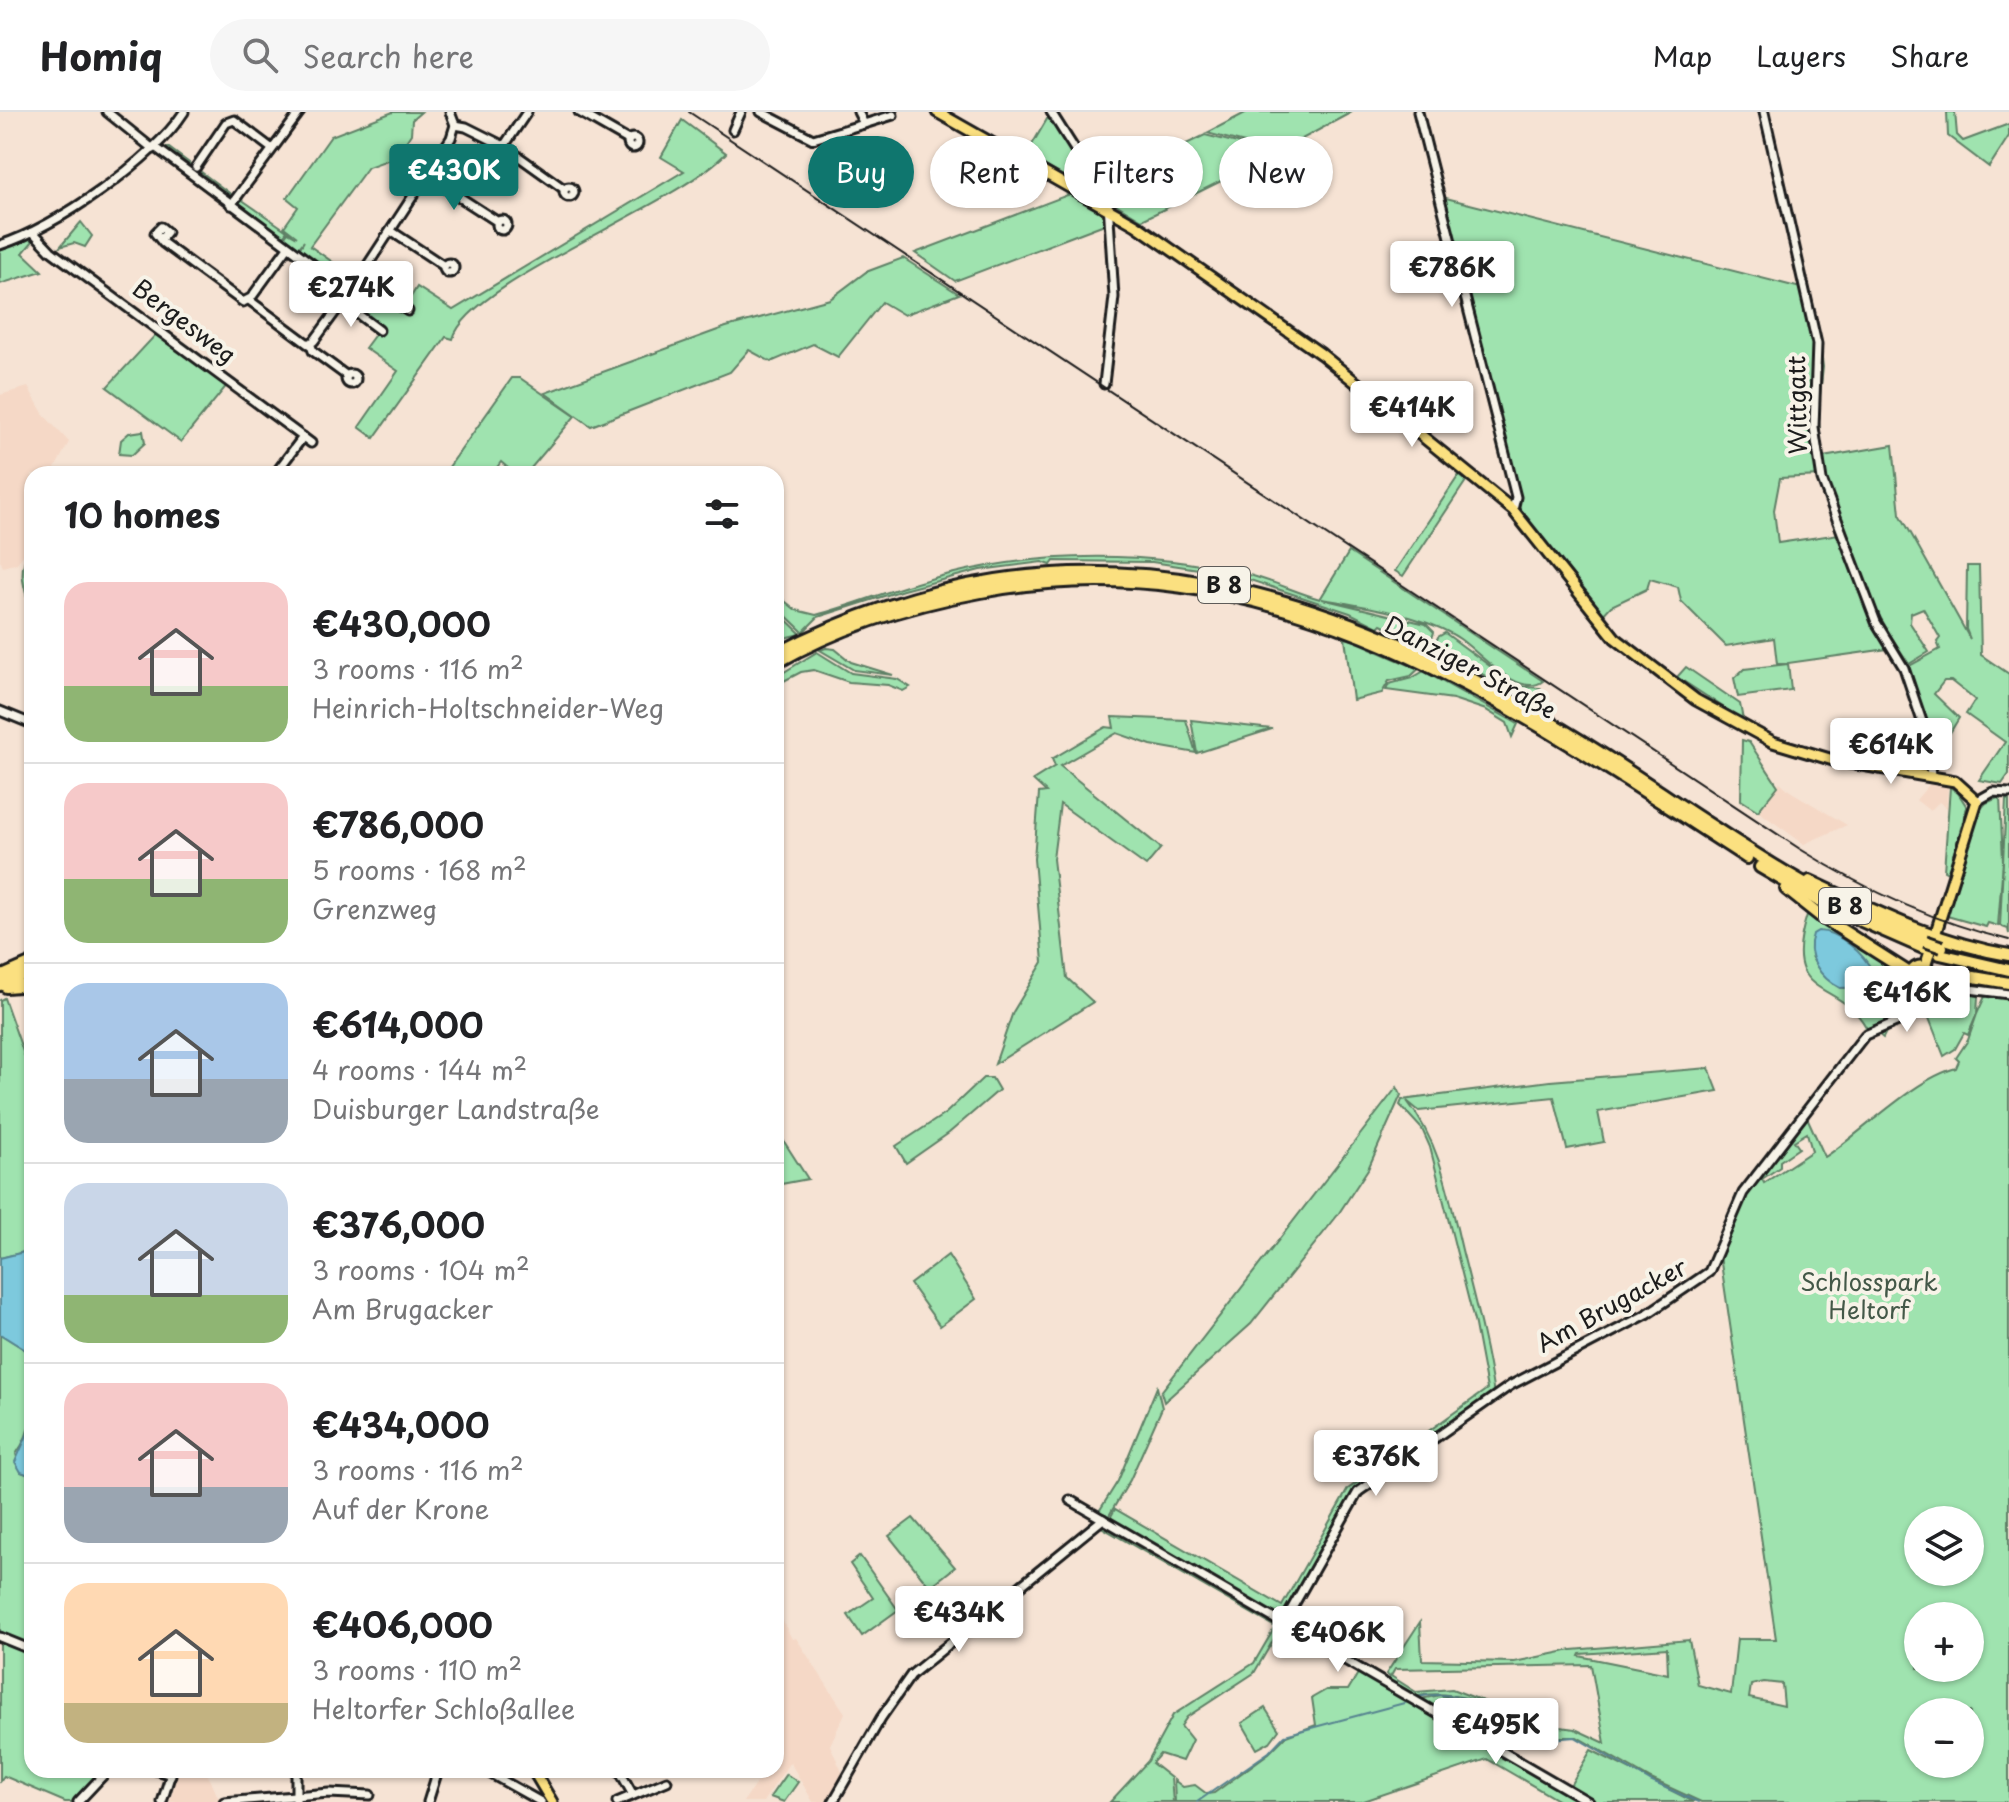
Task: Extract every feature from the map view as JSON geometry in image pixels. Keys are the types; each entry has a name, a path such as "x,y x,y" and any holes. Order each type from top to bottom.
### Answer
{"highway":[{"name":"Danziger Straße","path":"784,650 904,602 1008,580 1120,574 1229,586 1336,616 1444,663 1552,723 1770,869"},
{"name":"Danziger Straße","path":"784,660 886,615 947,598 1007,587 1085,581 1144,583 1252,599 1357,632 1440,669 1549,731 1770,869 1924,944 2009,970"},
{"path":"1911,974 1820,916 1774,880 1770,869 1775,863 1890,919 1936,936 2009,955"},
{"name":"Danziger Straße","path":"1941,950 2009,963"},
{"path":"0,977 24,966"},
{"path":"0,986 24,975"},
{"path":"1932,978 1962,975 2009,983"},
{"path":"0,986 24,985"}],"main road":[{"path":"937,112 1064,183"},
{"path":"1109,208 1271,317 1513,510 1615,638 1705,706 1760,737 1791,748 1833,760 1955,781 1977,801 1925,967"},
{"path":"1917,967 1925,967 1932,978 1927,986 1918,987 1912,982 1911,974 1917,967"},
{"path":"538,1778 552,1802"}],"street":[{"path":"107,112 350,292"},
{"path":"0,245 34,233 154,148 184,112"},
{"path":"196,167 226,123 234,120 240,112"},
{"path":"231,205 300,112"},
{"path":"310,343 360,280 451,138 455,125 450,112"},
{"path":"504,146 527,112"},
{"path":"580,112 628,140"},
{"path":"733,130 741,112"},
{"path":"761,112 813,139 893,115"},
{"path":"858,112 864,124"},
{"path":"1051,112 1067,136"},
{"path":"1418,112 1516,497 1513,510"},
{"name":"Wittgatt","path":"1764,112 1817,344 1814,427 1822,480 1876,622 1906,674 1928,739 1931,776"},
{"path":"234,120 271,148"},
{"path":"455,125 466,127 504,146 509,153 564,189"},
{"path":"427,176 498,222"},
{"path":"1104,384 1114,297 1109,208"},
{"path":"391,231 444,266"},
{"name":"Bergesweg","path":"34,233 51,251 311,443"},
{"path":"162,238 163,243 240,300 249,300 310,343 313,351 347,376"},
{"path":"249,300 288,247"},
{"path":"360,280 408,311"},
{"path":"343,303 379,330"},
{"path":"281,466 303,437"},
{"path":"0,711 24,721"},
{"path":"1977,801 1993,792 2009,793"},
{"path":"1914,1004 1918,987"},
{"name":"Am Brugacker","path":"1283,1624 1343,1512 1365,1486 1524,1377 1647,1314 1703,1278 1717,1262 1741,1196 1860,1040 1872,1029 1903,1019 1914,1004 1926,1006 1961,988 2009,994"},
{"path":"1070,1500 1589,1802"},
{"path":"833,1802 884,1713 911,1675 1103,1519"},
{"path":"0,1637 24,1647"},
{"path":"78,1802 100,1778"},
{"path":"162,1802 170,1778"},
{"path":"428,1802 436,1778"},
{"path":"498,1778 541,1802"},
{"path":"623,1778 633,1795"},
{"path":"617,1802 667,1781"},
{"path":"224,1802 370,1795"}],"shaded area":[{"path":"28,387 44,415 69,442 56,466 24,466 24,554 17,563 3,567 0,560 0,395"},
{"path":"1932,781 1948,783 1947,808 1939,802 1930,811 1916,800"},
{"path":"1780,782 1847,825 1804,844 1758,811"},
{"path":"784,1624 845,1713 830,1745 846,1781 831,1802 813,1802 790,1762 784,1771"},
{"path":"176,1778 209,1778 219,1799 217,1802 170,1802"},
{"path":"779,1778 763,1802 743,1802 759,1779"}],"green space":[{"path":"393,112 421,112 412,120 411,134 396,157 368,167 310,246 355,278 348,285 298,251 304,241 296,251 282,240 288,232 297,237 284,227 298,207 287,198 331,136"},
{"path":"1247,112 1352,112 1308,136 1219,136 1207,133"},
{"path":"1947,112 1955,112 1957,135 1963,141 2009,124 2009,136 1989,167 1948,136"},
{"path":"1050,114 1064,137 1064,177 1048,167 1048,136 1037,136"},
{"path":"682,120 726,153 701,174 665,196 495,293 467,317 453,339 446,337 374,438 359,427 398,371 365,348 379,329 353,310 356,306 350,301 362,285 404,308 417,287 453,310 684,171 661,157"},
{"path":"1205,135 1219,138 1219,182 1203,190"},
{"path":"162,147 169,148 232,195 223,196 212,188 214,184 198,172 195,174 197,171 177,156 174,160"},
{"path":"1064,196 1064,208 1095,208 1106,214 1107,223 955,281 915,253 1033,208 1048,208 1048,202"},
{"path":"238,197 287,231 281,239 236,204"},
{"path":"1442,197 1801,288 1815,344 1813,415 1820,476 1780,478 1774,510 1778,543 1839,534 1888,644 1887,649 1788,663 1791,690 1738,697 1734,678 1744,669 1788,664 1777,664 1774,638 1726,646 1681,601 1678,587 1650,579 1647,589 1611,606 1602,616 1518,508"},
{"path":"1122,208 1166,208 1142,220"},
{"path":"81,222 92,236 85,247 74,243 60,247"},
{"path":"30,238 33,241 23,253 42,271 0,284 0,248"},
{"path":"903,258 959,294 904,315 882,302 838,357 813,344 771,362 749,350 730,372 591,426 545,393 726,327 830,299 866,272"},
{"path":"159,331 228,384 181,442 107,387"},
{"path":"1820,343 1823,367 1818,414 1823,457 1893,445 1900,514 1970,639 1966,629 1967,566 1979,566 1981,655 2009,674 2009,774 2002,784 1979,780 2005,742 1966,714 1975,700 1951,681 1944,681 1934,694 1959,718 1936,756 1906,668 1940,649 1937,642 1940,638 1923,608 1911,613 1910,623 1929,652 1909,664 1876,611 1848,552 1827,491 1815,430"},
{"path":"512,378 520,378 575,416 533,466 506,466 501,462 498,466 450,466"},
{"path":"143,431 145,443 132,455 119,454 121,440 129,433"},
{"path":"1459,475 1466,481 1403,576 1395,571"},
{"path":"1349,552 1543,681 1533,685 1511,679 1460,639 1446,631 1412,618 1322,599 1426,624 1434,632 1428,651 1423,644 1381,624 1378,627 1350,613 1232,574 1152,562 1054,561 1051,565 1042,562 980,570 818,617 803,632 784,614 784,600 796,610 816,615 950,574 986,566 1060,558 1135,558 1209,566 1255,577 1320,599"},
{"path":"784,618 801,634 784,638"},
{"path":"1445,633 1517,686 1540,688 1530,701 1441,651 1431,653 1438,637"},
{"path":"1345,638 1369,644 1370,648 1414,667 1418,663 1423,665 1411,676 1389,681 1382,693 1353,700"},
{"path":"835,649 851,662 893,675 854,670 820,650"},
{"path":"817,652 851,673 897,679 910,687 903,691 888,685 849,682 814,670 801,672 784,681 784,672"},
{"path":"1686,667 1740,704 1743,720 1677,677"},
{"path":"1429,668 1427,673 1518,724 1512,737 1507,723 1486,710 1453,699 1386,690 1389,684 1412,678"},
{"path":"1112,717 1186,720 1196,753 1151,745 1117,733 1060,766 1161,848 1146,866 1060,804 1053,859 1067,978 1093,1002 995,1064 1013,1012 1043,962 1034,859 1039,793 1046,792 1033,780 1055,766 1052,759 1106,727 1114,728"},
{"path":"1191,720 1272,729 1197,753"},
{"path":"1742,740 1749,742 1778,786 1758,811 1741,800"},
{"path":"1950,787 1967,807 1948,873 1944,871"},
{"path":"2000,797 2003,861 1998,926 1988,923 1986,927 1947,916 1978,812 1986,803"},
{"path":"2006,799 2009,800 2009,934 2008,929 2000,926"},
{"path":"1807,915 1908,973 1914,991 1909,1008 1855,1042 1866,1027 1855,1012 1806,976 1801,962 1800,943","holes":["1812,958 1870,980 1864,987 1855,989 1840,986 1827,978"]},
{"path":"1958,990 1978,996 1977,1014 1968,1035 1964,1033 1955,1049 1944,1056 1927,1013 1887,1030 1883,1038 1877,1033 1907,1015"},
{"name":"Schlosspark Heltorf","path":"1986,994 2009,994 2009,1802 1701,1802 1651,1779 1577,1737 1537,1737 1525,1722 1502,1709 1454,1696 1425,1695 1413,1698 1386,1683 1390,1677 1386,1674 1420,1622 1422,1660 1514,1662 1572,1650 1689,1640 1698,1685 1731,1694 1737,1639 1776,1639 1720,1256 1741,1199 1806,1115 1825,1157 1906,1094 1956,1068 1959,1061 1956,1058 1968,1040","holes":["1807,1133 1812,1151 1764,1183 1762,1179 1799,1148 1794,1141","1667,1648 1668,1674 1579,1656","1591,1665 1605,1743 1575,1729 1545,1725 1452,1689 1416,1692 1391,1676 1395,1669","1764,1682 1782,1684 1784,1706 1749,1698 1751,1685"]},
{"path":"4,998 24,1054 24,1252 0,1258 0,1000"},
{"path":"1709,1068 1718,1091 1598,1112 1604,1142 1567,1149 1554,1097 1419,1111 1407,1101 1428,1135 1448,1190 1494,1395 1364,1486 1285,1617 1280,1620 1109,1520 1115,1509 1282,1606 1348,1489 1487,1389 1475,1325 1430,1147 1422,1129 1400,1105 1402,1100 1550,1081"},
{"path":"983,1078 992,1078 999,1090 949,1133 906,1163 896,1146 946,1113"},
{"path":"1397,1087 1401,1095 1368,1169 1337,1216 1251,1324 1164,1402 1161,1392"},
{"path":"784,1142 808,1179 784,1184"},
{"path":"948,1255 976,1299 940,1326 910,1284"},
{"path":"0,1334 24,1349 24,1441 16,1454 24,1473 24,1645 0,1636"},
{"path":"1157,1387 1162,1408 1130,1480 1107,1519 1098,1513 1118,1481"},
{"path":"913,1518 955,1567 930,1587 889,1536"},
{"path":"1106,1524 1281,1627 1254,1673 1187,1717 1181,1726 1192,1740 1182,1761 1160,1754 1152,1763 1171,1778 1173,1802 1110,1802 1148,1761 1173,1715 1254,1663 1275,1627 1098,1525"},
{"path":"860,1556 898,1610 862,1636 848,1615 873,1598 850,1564"},
{"path":"1290,1612 1327,1628 1319,1644 1287,1625"},
{"path":"0,1638 24,1648 24,1778 98,1778 76,1802 65,1802 4,1776 0,1781"},
{"path":"1360,1670 1587,1802 1561,1802 1487,1759 1361,1802 1175,1802 1174,1780 1183,1787 1195,1785 1207,1794 1214,1793 1269,1753 1286,1736 1316,1725 1312,1698 1326,1690 1348,1690"},
{"path":"1440,1695 1493,1712 1480,1737 1416,1700"},
{"path":"1265,1708 1279,1730 1270,1742 1257,1749 1242,1723"},
{"path":"1591,1750 1694,1802 1590,1802 1568,1789"},
{"path":"786,1774 798,1782 784,1802 770,1797"}],"water":[{"path":"1818,931 1842,939 1864,958 1872,971 1864,987 1840,988 1816,966 1811,942 1813,934"},
{"path":"24,1252 24,1349 0,1334 0,1258"},
{"path":"24,1442 24,1473 15,1462"}],"waterway":[{"path":"1417,1697 1443,1695 1485,1704 1522,1722 1540,1740 1575,1737 1650,1781 1698,1802"},
{"path":"1197,1802 1269,1752 1285,1735 1408,1702"}],"tram line":[{"path":"689,112 1800,849 1901,903 1954,924 2009,940"}]}
